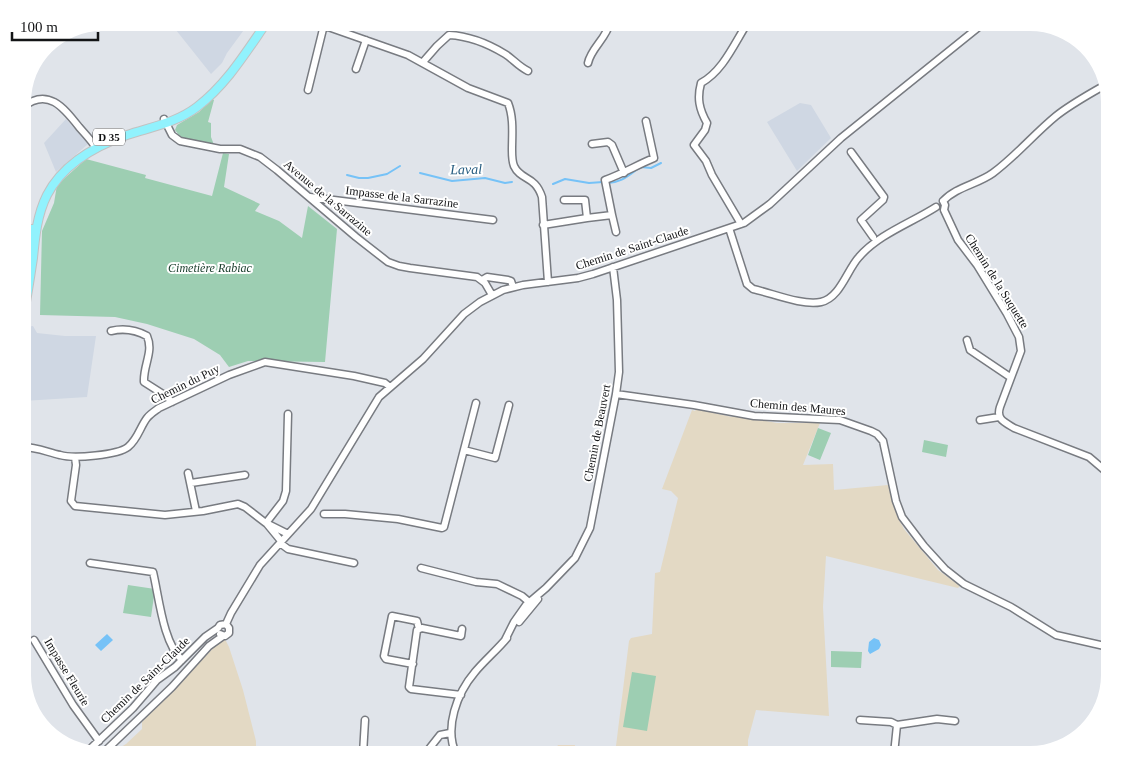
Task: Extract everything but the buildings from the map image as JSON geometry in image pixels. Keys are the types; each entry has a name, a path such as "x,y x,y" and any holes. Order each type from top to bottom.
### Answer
{"main road":[{"name":"D 35","path":"31,236 46,188 60,170 95,146 165,121 198,106 237,67 261,31"},
{"name":"D 35","path":"31,271 37,228 46,198 67,168 95,146"}],"street":[{"path":"308,90 323,31"},
{"path":"341,31 408,55 468,88 508,103 512,112 512,163 518,172 539,187 542,197 548,282"},
{"path":"588,63 589,58 605,37 607,31"},
{"path":"741,224 712,175 706,161 694,145 705,130 707,123 697,96 700,83 718,71 742,31"},
{"name":"Chemin de Saint-Claude","path":"226,624 260,565 312,509 374,405 384,392 423,360 469,310 492,295 513,287 578,278 741,224 770,204 841,138 974,31"},
{"path":"422,62 449,35 473,38 507,55 516,64 528,71"},
{"path":"356,69 366,40"},
{"path":"936,207 937,201 943,201 951,194 990,175 1055,117 1099,89"},
{"path":"31,101 39,99 60,104 95,146"},
{"name":"Avenue de la Sarrazine","path":"165,121 172,135 180,141 220,149 240,149 252,153 277,170 388,262 398,266 466,275 482,280 487,277 508,280 511,281 513,287"},
{"path":"616,232 605,180 654,158 646,121"},
{"path":"592,144 608,142 612,145 624,173"},
{"path":"850,152 884,197 862,218 862,222 873,237"},
{"name":"Impasse de la Sarrazine","path":"309,197 493,220"},
{"path":"564,200 585,200 587,218"},
{"path":"936,207 939,210 943,209 945,205 943,201"},
{"path":"729,228 747,284 753,289 805,302 820,302 829,300 836,292 860,255 876,242 936,207"},
{"name":"Chemin de la Suquette","path":"943,209 958,240 1007,314 1019,337 1021,351 1010,377 1000,407 999,417"},
{"path":"543,224 612,215"},
{"name":"Chemin de Beauvert","path":"505,640 514,622 530,602 575,558 590,528 619,372 617,300 613,267"},
{"path":"482,280 492,295"},
{"path":"111,332 119,330 138,331 147,336 150,344 144,372 144,382 172,402"},
{"path":"967,340 970,350 1010,377"},
{"name":"Chemin du Puy","path":"31,448 60,455 75,456 126,449 133,442 148,416 172,402 229,375 266,362 354,376 385,383 390,387"},
{"name":"Chemin du Puy","path":"374,382 384,392"},
{"name":"Chemin des Maures","path":"616,394 754,416 840,420 877,434 883,441 896,501 905,522 945,569 964,584 1011,607 1056,635 1101,645"},
{"path":"324,514 398,519 442,528 476,403"},
{"path":"464,450 495,458 509,405"},
{"path":"266,523 283,501 286,491 288,414"},
{"path":"980,420 999,417 1014,428 1089,457 1101,467"},
{"path":"75,456 76,465 71,501 76,506 165,515 238,504 266,523 288,534"},
{"path":"188,473 196,511"},
{"path":"191,483 245,475"},
{"path":"266,523 280,542 288,549 354,563"},
{"path":"90,563 153,572 168,639 176,654 182,660"},
{"path":"421,568 476,582 498,584 530,602"},
{"name":"Chemin de Beauvert","path":"452,746 451,722 461,695 474,673 492,656 546,588"},
{"path":"412,664 386,659 384,656 392,616 417,621 419,630"},
{"path":"222,624 226,624 230,630 228,634 223,636 219,634 218,628 222,624"},
{"name":"Chemin de Saint-Claude","path":"94,745 133,708 157,680 182,660 205,637 218,628"},
{"path":"461,695 411,689 410,687 417,630 422,628 461,636 462,630"},
{"name":"Chemin de Saint-Claude","path":"110,746 166,693 209,646 223,636"},
{"name":"Impasse Fleurie","path":"34,640 73,705 99,741"},
{"path":"860,720 892,722 897,725 937,719 955,721"},
{"path":"363,746 365,720"},
{"path":"895,746 897,725"},
{"path":"431,746 440,735 450,733"}],"shaded area":[{"path":"177,31 243,31 222,63 211,74"},
{"path":"800,103 811,105 831,138 797,171 767,122"},
{"path":"66,119 88,144 56,172 44,143"},
{"path":"31,326 33,326 37,333 65,336 96,336 87,397 31,400"},
{"path":"696,409 732,417 733,415 777,423 820,423 803,465 833,464 834,490 888,485 897,516 904,529 938,570 960,586 958,588 826,556 823,607 829,716 756,710 748,746 616,746 629,641 631,638 652,634 655,573 660,572 678,498 671,491 662,489 692,410 695,411"},
{"path":"223,638 226,641 243,690 256,746 123,746 142,729 142,722"},
{"path":"558,745 575,745 575,746"}],"green space":[{"path":"212,99 214,100 208,122 211,123 211,137 214,145 182,139 175,130 177,125 199,112"},
{"name":"Cimetière Rabiac","path":"223,153 229,154 224,187 260,204 255,211 279,221 302,238 308,206 337,229 325,362 248,361 229,367 220,355 194,339 147,324 115,317 40,315 42,231 54,203 57,185 86,159 146,175 145,178 212,196"},
{"path":"818,428 831,433 820,460 808,455"},
{"path":"924,440 948,445 946,457 922,452"},
{"path":"128,585 155,589 151,617 123,613"},
{"path":"831,651 862,652 861,668 831,667"},
{"path":"632,672 656,676 647,731 623,727"}],"water":[{"path":"107,634 113,640 101,651 95,645"},
{"path":"874,638 879,640 881,645 879,649 870,654 868,651 869,642"}],"waterway":[{"name":"Laval","path":"608,183 622,179 641,167 651,168 661,163"},
{"name":"Laval","path":"347,175 368,178 387,174 400,166"},
{"name":"Laval","path":"420,173 452,181 485,178 505,183 512,182"},
{"name":"Laval","path":"553,184 565,179 589,183 603,182"}]}
